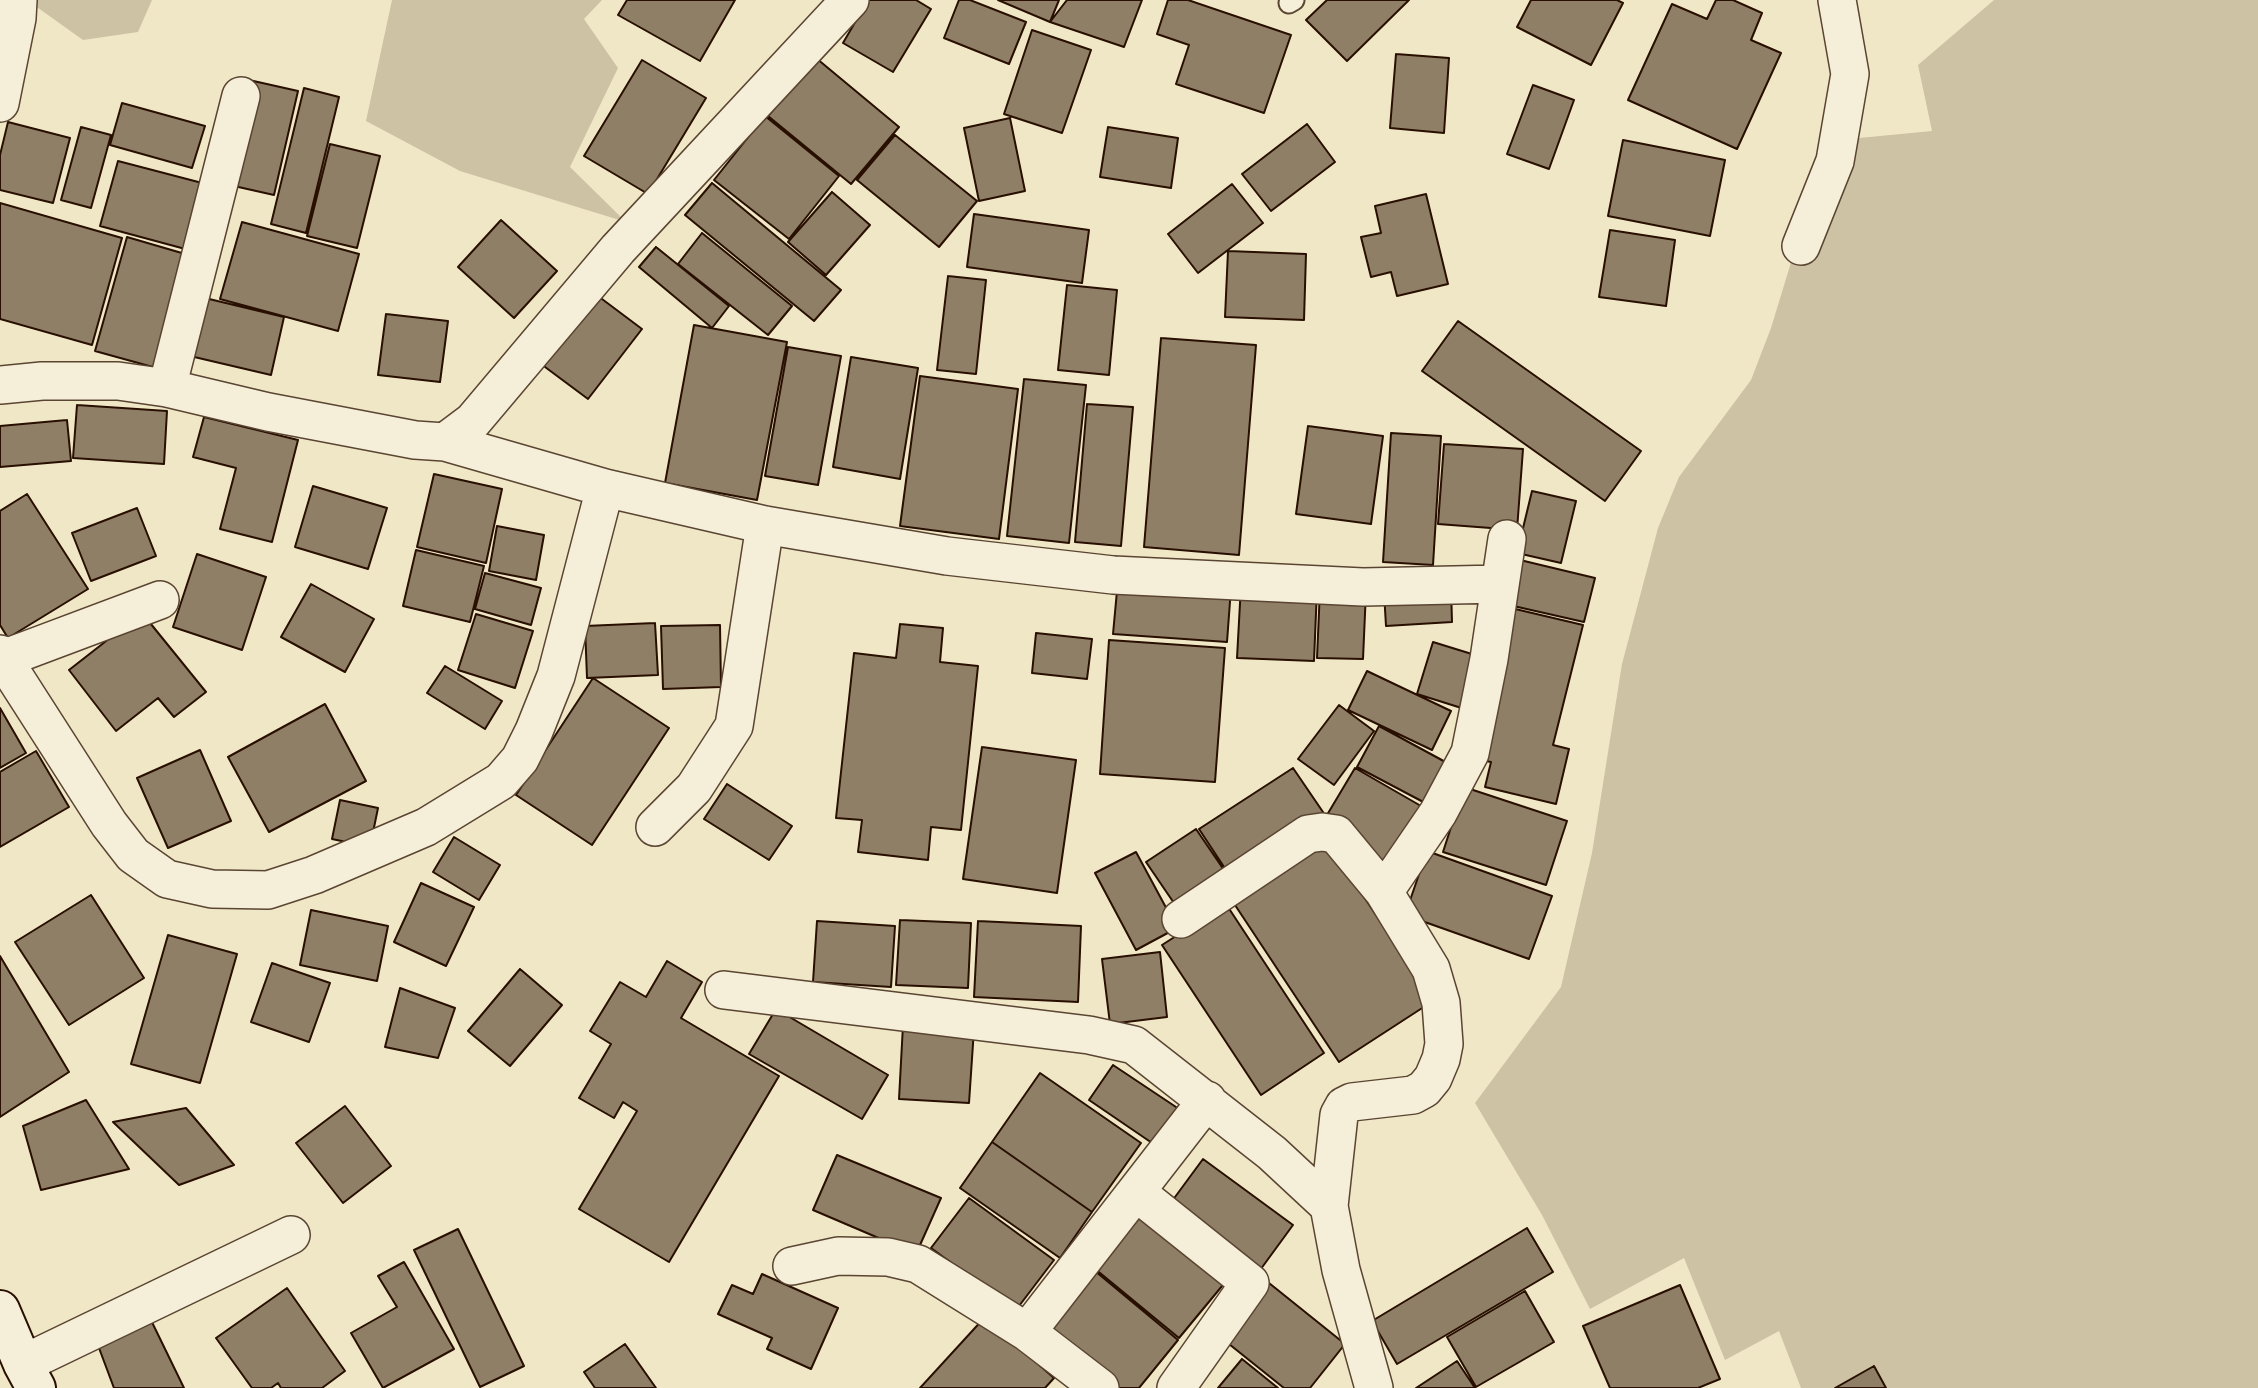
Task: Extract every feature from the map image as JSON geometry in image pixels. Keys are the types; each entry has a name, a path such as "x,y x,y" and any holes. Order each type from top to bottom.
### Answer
{"street":[{"path":"0,103 17,18 18,0"},
{"path":"445,442 473,421 618,249 850,0"},
{"path":"1801,246 1835,161 1850,74 1837,0"},
{"path":"167,388 241,96"},
{"path":"0,384 42,380 118,381 167,388 268,412 401,438 445,442 605,488 765,525 947,556 1113,575 1363,587 1500,584"},
{"path":"160,600 1,656 109,824 134,855 167,879 212,889 268,890 314,875 426,827 501,780 520,759 556,676 605,488"},
{"path":"655,827 694,788 734,726 765,525"},
{"path":"1384,892 1438,813 1470,753 1479,714 1507,539"},
{"path":"1181,919 1308,834 1336,834 1384,892 1431,969 1441,1003 1444,1044 1433,1078 1424,1089 1413,1095 1352,1102 1344,1106 1339,1115 1329,1206 1341,1270 1374,1388"},
{"path":"724,990 1100,1038 1134,1045 1272,1153 1329,1206"},
{"path":"1027,1332 1207,1100"},
{"path":"1136,1192 1250,1283 1176,1388"},
{"path":"0,1310 29,1376 291,1235"},
{"path":"792,1266 838,1256 888,1257 918,1264 1027,1332 1100,1388"}],"shaded area":[{"path":"27,0 152,0 138,32 83,40"},
{"path":"392,0 602,0 584,19 618,68 570,167 626,222 460,171 366,121"},
{"path":"1994,0 2258,0 2258,1388 1801,1388 1779,1331 1725,1360 1684,1258 1590,1309 1542,1215 1475,1103 1561,987 1592,853 1622,664 1658,528 1679,477 1751,380 1771,328 1828,141 1932,131 1918,65"}],"building":[{"path":"627,0 735,0 700,61 618,15"},
{"path":"868,0 916,0 931,9 893,72 843,43"},
{"path":"959,0 970,0 1026,22 1009,64 944,38"},
{"path":"998,0 1059,0 1050,22"},
{"path":"1067,0 1142,0 1124,47 1050,22"},
{"path":"1168,0 1188,0 1291,35 1264,113 1176,84 1189,45 1157,34"},
{"path":"1327,0 1409,0 1347,61 1306,20"},
{"path":"1531,0 1617,0 1623,3 1591,65 1517,27"},
{"path":"1716,0 1733,0 1762,13 1751,40 1781,53 1737,149 1628,100 1672,4 1707,19"},
{"path":"1032,30 1091,50 1062,133 1004,114"},
{"path":"1396,54 1449,58 1444,133 1390,128"},
{"path":"816,58 899,127 851,184 768,116"},
{"path":"642,60 706,98 648,194 584,156"},
{"path":"249,80 298,91 274,195 225,184"},
{"path":"1533,85 1574,100 1549,169 1507,154"},
{"path":"304,88 339,97 306,233 271,224"},
{"path":"122,103 205,126 192,168 110,145"},
{"path":"765,116 839,176 789,239 714,180"},
{"path":"1010,118 1025,191 979,201 964,128"},
{"path":"8,122 70,138 53,203 0,190 0,155"},
{"path":"1307,124 1335,162 1271,211 1242,174"},
{"path":"81,127 111,135 91,208 61,200"},
{"path":"1108,127 1178,138 1171,188 1100,177"},
{"path":"895,135 977,201 939,247 857,180"},
{"path":"1623,140 1725,160 1710,236 1608,216"},
{"path":"330,144 380,156 357,248 307,236"},
{"path":"118,161 206,184 189,250 100,226"},
{"path":"712,183 841,290 814,321 685,215"},
{"path":"1232,184 1263,223 1198,273 1168,234"},
{"path":"832,192 870,225 826,275 788,242"},
{"path":"1426,194 1448,284 1397,296 1391,272 1371,277 1361,237 1381,233 1375,206"},
{"path":"0,203 122,238 92,345 0,319"},
{"path":"974,214 1089,230 1082,283 967,267"},
{"path":"501,220 557,271 514,318 458,267"},
{"path":"242,222 359,254 338,331 220,299"},
{"path":"1610,230 1675,240 1666,306 1599,297"},
{"path":"702,233 792,306 768,335 678,264"},
{"path":"127,237 192,256 160,369 95,351"},
{"path":"656,247 729,306 712,328 639,267"},
{"path":"1228,251 1306,254 1304,320 1225,317"},
{"path":"948,276 986,280 976,374 937,370"},
{"path":"1067,285 1117,290 1109,375 1058,370"},
{"path":"594,293 642,329 588,399 541,364"},
{"path":"205,298 284,317 271,375 190,356"},
{"path":"386,314 448,321 440,382 378,375"},
{"path":"1458,321 1641,451 1605,501 1422,371"},
{"path":"694,325 787,342 757,500 665,483"},
{"path":"1161,338 1256,345 1239,555 1144,547"},
{"path":"788,347 841,356 818,485 765,476"},
{"path":"851,357 918,368 900,479 833,467"},
{"path":"920,376 1018,389 999,539 900,526"},
{"path":"1024,379 1086,385 1069,543 1007,536"},
{"path":"1087,404 1133,407 1121,546 1075,542"},
{"path":"77,405 167,411 164,464 73,458"},
{"path":"204,417 298,440 272,542 220,529 236,468 193,457"},
{"path":"67,420 71,461 0,467 0,426"},
{"path":"1308,426 1383,436 1371,524 1296,514"},
{"path":"1391,433 1441,436 1433,565 1383,562"},
{"path":"1444,444 1523,449 1517,530 1438,524"},
{"path":"434,474 502,489 486,563 417,547"},
{"path":"313,486 387,508 368,569 295,547"},
{"path":"1532,491 1576,501 1561,563 1517,553"},
{"path":"27,494 88,589 8,638 0,625 0,511"},
{"path":"137,508 156,556 91,581 72,533"},
{"path":"497,526 544,535 536,580 489,571"},
{"path":"416,550 484,566 470,622 403,606"},
{"path":"197,554 266,577 242,650 173,627"},
{"path":"1520,560 1595,578 1584,622 1509,605"},
{"path":"485,573 541,588 531,625 475,609"},
{"path":"1118,580 1231,588 1227,642 1113,634"},
{"path":"311,584 374,619 345,672 281,637"},
{"path":"1241,585 1317,589 1314,661 1237,658"},
{"path":"1451,588 1452,622 1386,626 1384,592"},
{"path":"1320,589 1366,591 1363,659 1317,658"},
{"path":"1511,608 1583,625 1553,745 1569,749 1556,804 1485,787 1491,762 1475,759"},
{"path":"142,613 206,692 174,717 158,698 116,731 69,670"},
{"path":"476,614 533,631 515,688 458,670"},
{"path":"655,623 658,675 587,678 585,626"},
{"path":"900,624 943,628 940,662 978,666 961,830 931,827 928,860 858,852 862,820 836,818 854,653 896,658"},
{"path":"720,625 721,687 663,689 661,626"},
{"path":"1036,633 1092,639 1087,679 1032,673"},
{"path":"1109,640 1225,648 1215,782 1100,774"},
{"path":"1433,642 1488,659 1471,711 1417,694"},
{"path":"445,666 502,701 485,729 427,693"},
{"path":"1367,671 1451,711 1432,750 1348,710"},
{"path":"593,678 669,728 592,845 516,795"},
{"path":"325,704 366,781 269,832 228,757"},
{"path":"1339,705 1374,731 1334,785 1298,759"},
{"path":"0,708 26,753 0,768"},
{"path":"1379,726 1451,765 1429,805 1357,767"},
{"path":"982,747 1076,760 1057,893 963,879"},
{"path":"200,750 231,821 168,848 137,778"},
{"path":"36,751 69,807 0,847 0,772"},
{"path":"1293,768 1323,812 1228,873 1199,829"},
{"path":"1355,768 1421,806 1388,863 1321,825"},
{"path":"727,784 792,826 769,860 704,819"},
{"path":"1464,787 1567,821 1546,885 1443,852"},
{"path":"340,800 378,808 370,847 332,839"},
{"path":"1196,829 1226,873 1176,906 1146,862"},
{"path":"1323,835 1433,1001 1339,1062 1229,896"},
{"path":"454,837 500,865 479,900 433,872"},
{"path":"1427,851 1552,896 1529,959 1405,915"},
{"path":"1136,852 1177,928 1136,950 1095,873"},
{"path":"421,883 474,907 446,966 394,942"},
{"path":"91,895 144,978 69,1025 15,942"},
{"path":"1226,904 1324,1053 1261,1095 1162,945"},
{"path":"311,910 388,926 377,981 300,965"},
{"path":"900,920 971,923 968,988 896,985"},
{"path":"817,921 895,926 891,987 813,982"},
{"path":"978,921 1081,926 1078,1002 974,997"},
{"path":"168,935 237,954 200,1083 131,1064"},
{"path":"1160,952 1167,1017 1110,1024 1102,959"},
{"path":"0,956 69,1072 0,1117"},
{"path":"667,961 702,982 681,1018 779,1076 669,1262 579,1209 637,1111 623,1102 614,1118 579,1098 611,1044 590,1031 620,982 646,997"},
{"path":"272,963 330,983 309,1042 251,1022"},
{"path":"520,969 562,1005 510,1066 468,1031"},
{"path":"400,988 455,1008 438,1058 385,1047"},
{"path":"776,1009 888,1075 862,1119 749,1054"},
{"path":"903,1025 974,1029 969,1103 899,1099"},
{"path":"1113,1065 1179,1109 1155,1145 1089,1100"},
{"path":"1040,1073 1141,1143 1092,1212 992,1142"},
{"path":"86,1100 129,1169 41,1190 23,1126"},
{"path":"345,1106 391,1166 343,1203 296,1143"},
{"path":"186,1108 234,1165 179,1185 113,1122"},
{"path":"992,1142 1092,1212 1060,1258 960,1188"},
{"path":"837,1155 941,1198 916,1254 813,1210"},
{"path":"1203,1159 1293,1225 1255,1277 1164,1212"},
{"path":"969,1198 1054,1260 1016,1310 931,1248"},
{"path":"1146,1204 1232,1274 1179,1338 1094,1268"},
{"path":"1527,1228 1553,1272 1397,1364 1372,1321"},
{"path":"458,1229 524,1366 480,1387 414,1250"},
{"path":"404,1262 454,1349 383,1388 351,1333 397,1307 378,1276"},
{"path":"1089,1266 1178,1340 1139,1388 1111,1388 1037,1328"},
{"path":"762,1274 838,1308 811,1369 767,1349 772,1338 718,1314 732,1285 753,1294"},
{"path":"1269,1283 1345,1344 1310,1388 1284,1388 1224,1340"},
{"path":"1680,1285 1720,1379 1698,1388 1610,1388 1583,1326"},
{"path":"287,1288 345,1371 322,1388 281,1388 278,1383 271,1388 252,1388 216,1338"},
{"path":"1525,1291 1554,1342 1476,1387 1447,1337"},
{"path":"148,1314 184,1388 114,1388 96,1340"},
{"path":"985,1317 1054,1378 1045,1388 920,1388"},
{"path":"625,1344 656,1388 595,1388 584,1372"},
{"path":"1242,1359 1278,1388 1218,1388"},
{"path":"1457,1361 1475,1388 1416,1388"},
{"path":"1874,1366 1886,1388 1835,1388"}]}
